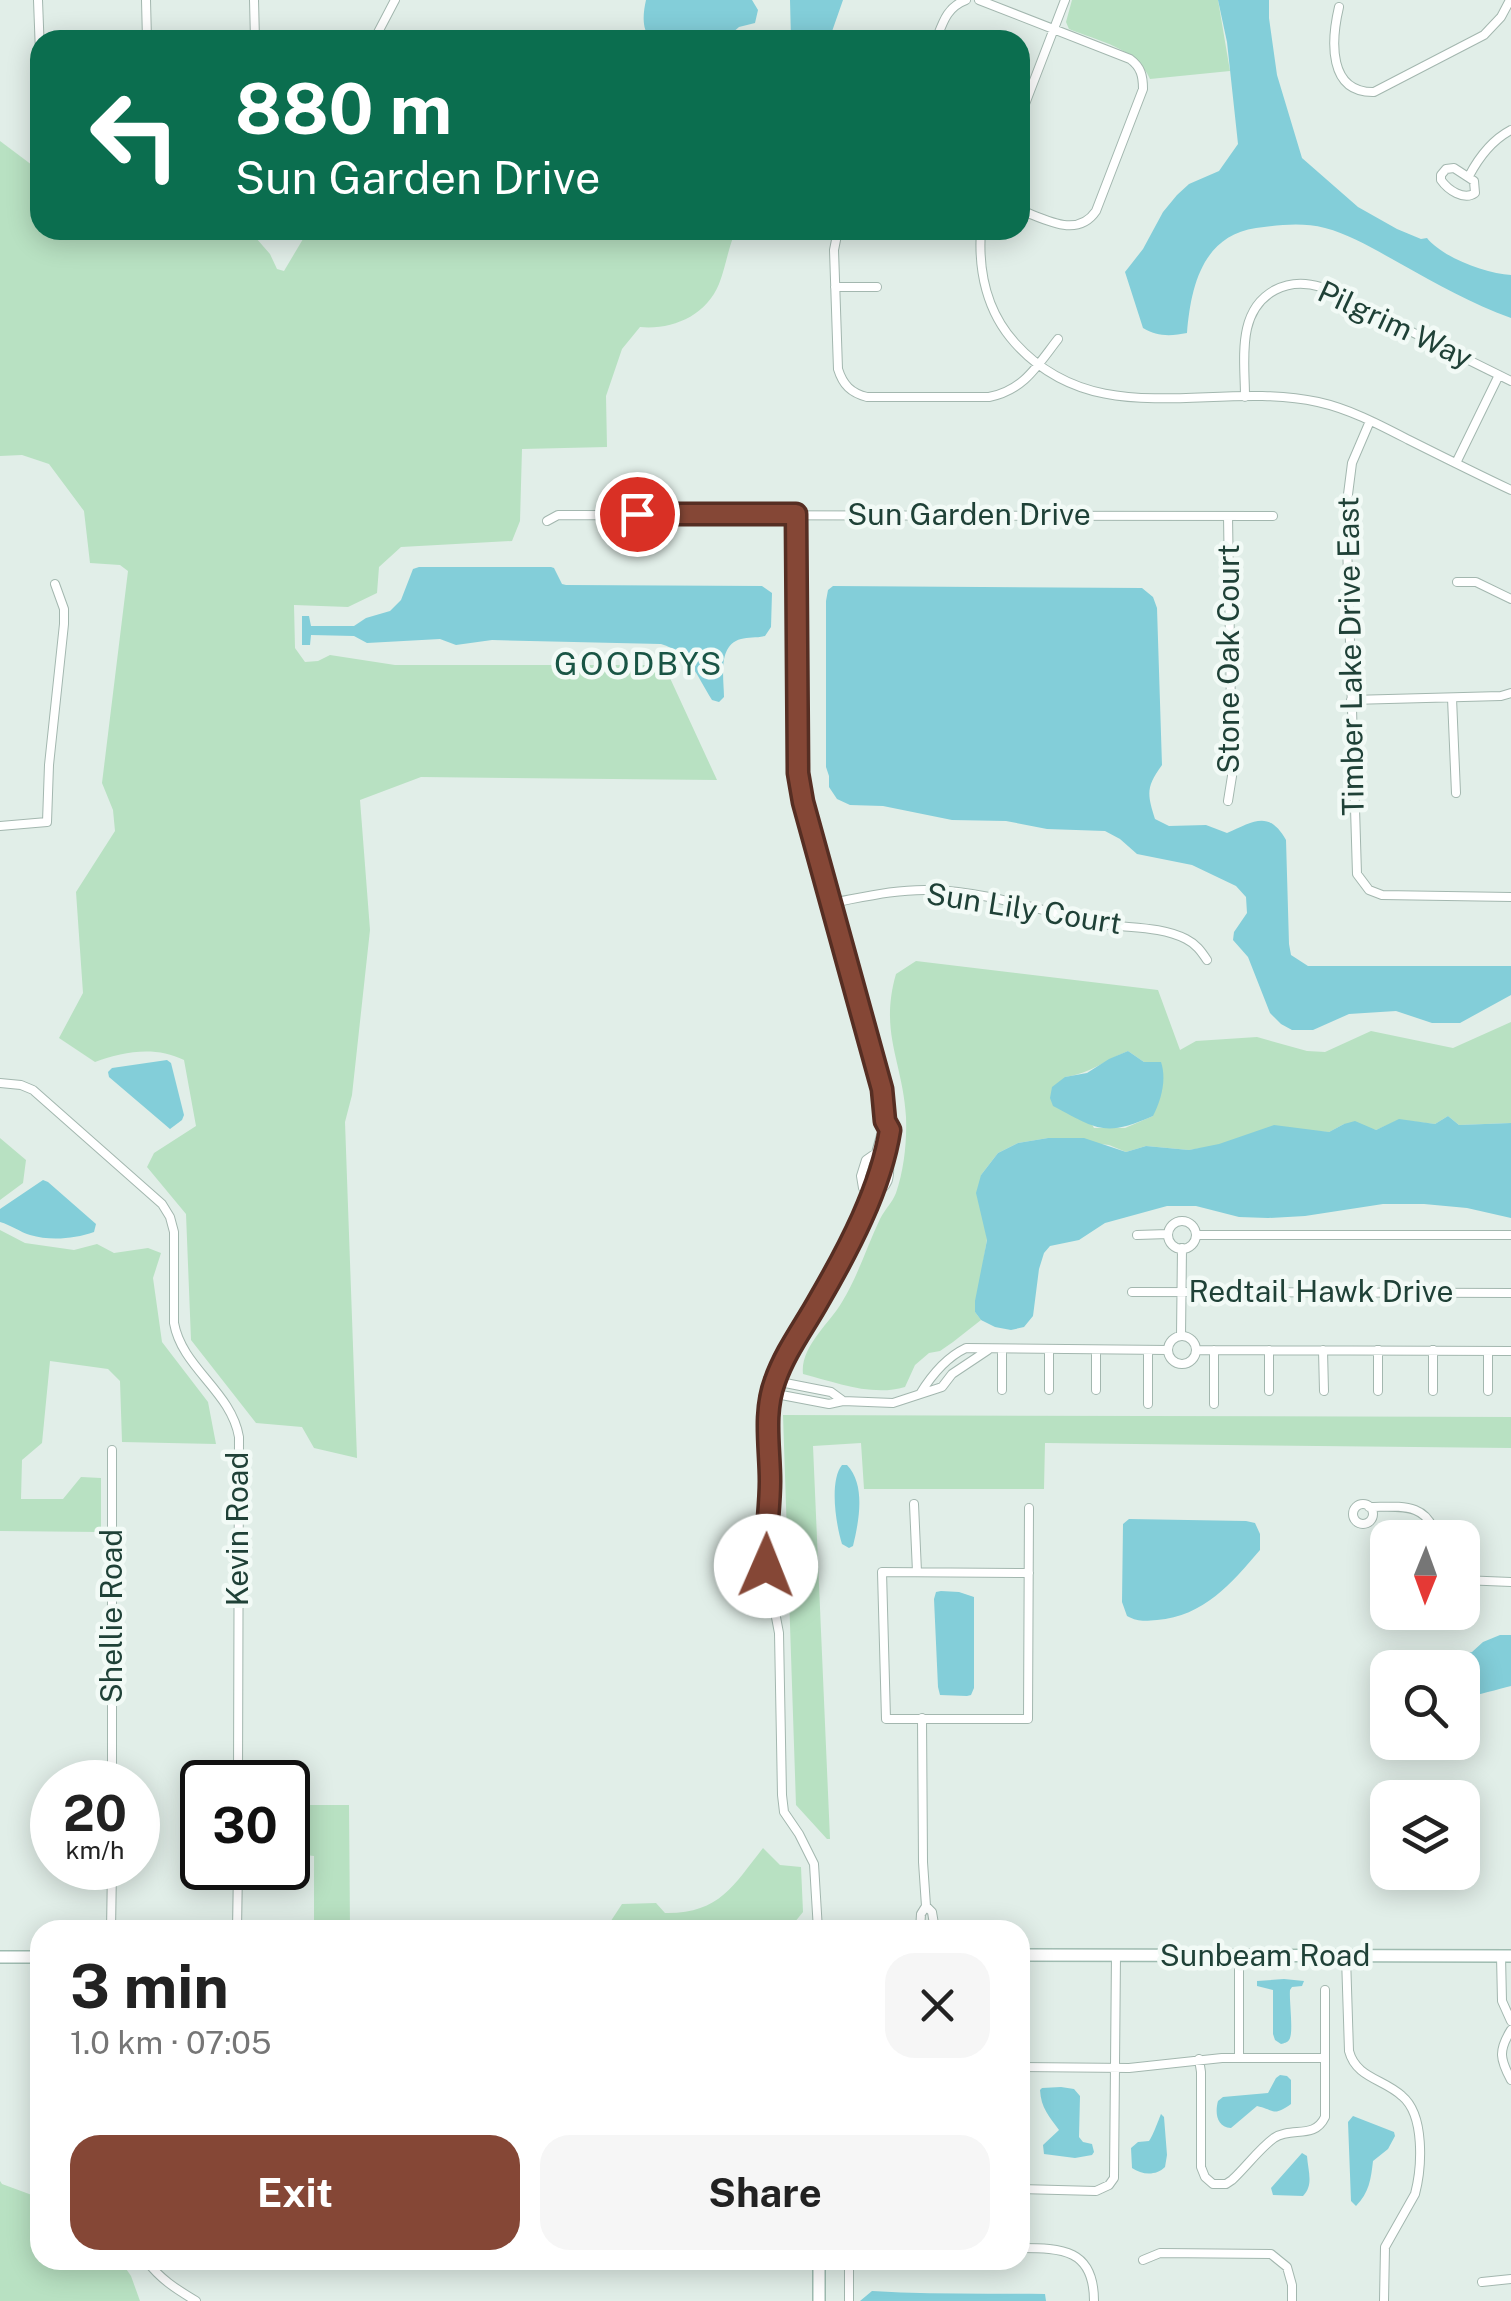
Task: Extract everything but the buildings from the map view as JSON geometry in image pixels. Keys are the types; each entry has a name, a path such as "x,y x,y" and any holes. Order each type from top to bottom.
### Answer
{"street":[{"path":"38,0 39,30"},
{"path":"146,0 147,30"},
{"path":"254,0 255,30"},
{"path":"379,30 395,0"},
{"path":"940,30 952,7 966,0"},
{"path":"979,0 1130,58 1140,70 1143,89 1091,218 1070,227 1030,214"},
{"path":"1030,91 1065,0"},
{"path":"1339,8 1334,27 1338,70 1347,85 1362,92 1374,92 1484,34 1501,18 1510,0"},
{"path":"1469,176 1496,140 1511,130"},
{"path":"1454,168 1469,176 1476,187 1470,196 1445,186 1441,180 1446,169 1454,168"},
{"path":"836,240 838,369 850,390 867,396 990,397 1014,389 1058,339"},
{"path":"981,240 980,263 992,308 1008,334 1038,364 1066,383 1114,396 1313,401 1370,421 1511,490"},
{"name":"Pilgrim Way","path":"1245,398 1248,319 1269,294 1300,283 1321,287 1511,381"},
{"path":"835,287 877,287"},
{"path":"1456,463 1499,375"},
{"name":"Timber Lake Drive East","path":"1370,421 1352,463 1346,510 1355,864 1360,880 1369,890 1389,896 1511,896"},
{"name":"Sun Garden Drive","path":"547,520 558,514 1273,516"},
{"path":"796,514 798,773 882,1089 885,1121 880,1155"},
{"name":"Stone Oak Court","path":"1228,516 1232,776 1228,801"},
{"path":"1456,582 1476,582 1511,599"},
{"path":"0,826 47,822 64,624 64,609 55,584"},
{"path":"1351,700 1511,694"},
{"path":"1452,698 1456,792"},
{"name":"Sun Lily Court","path":"831,902 888,892 969,893 1100,924 1155,929 1186,938 1200,948 1207,960"},
{"name":"Kevin Road","path":"0,1083 33,1090 162,1204 170,1217 174,1232 176,1337 232,1411 239,1437 238,1760"},
{"path":"817,1920 814,1864 784,1812 782,1796 778,1632 766,1566 768,1407 788,1351 844,1258 872,1195 883,1190 888,1181 889,1158 880,1155 866,1160 861,1176 863,1188 872,1195"},
{"path":"1182,1220 1192,1225 1196,1235 1192,1245 1182,1248 1172,1244 1168,1234 1172,1224 1182,1220"},
{"path":"1137,1235 1168,1234"},
{"path":"1196,1235 1511,1236"},
{"path":"1182,1248 1182,1336"},
{"name":"Redtail Hawk Drive","path":"1132,1292 1511,1293"},
{"path":"1182,1336 1192,1340 1196,1350 1192,1360 1182,1364 1172,1360 1168,1350 1172,1340 1182,1336"},
{"path":"920,1394 932,1374 959,1352 978,1347 1168,1350"},
{"path":"771,1392 829,1404 843,1400 892,1404 942,1387 952,1374 988,1350"},
{"path":"1002,1350 1002,1390"},
{"path":"1048,1350 1048,1390"},
{"path":"1096,1350 1096,1390"},
{"path":"1148,1350 1148,1404"},
{"path":"1196,1350 1511,1351"},
{"path":"1214,1350 1214,1404"},
{"path":"1269,1350 1269,1391"},
{"path":"1324,1350 1324,1391"},
{"path":"1378,1350 1378,1391"},
{"path":"1433,1350 1433,1391"},
{"path":"1488,1350 1488,1391"},
{"path":"775,1381 831,1392 843,1400"},
{"name":"Shellie Road","path":"112,1450 112,1760"},
{"path":"914,1504 916,1572"},
{"path":"1369,1507 1407,1507 1430,1520"},
{"path":"1029,1508 1029,1573 1028,1719 886,1718 882,1572 1029,1573"},
{"path":"1480,1582 1511,1582"},
{"path":"921,1920 926,1906 922,1718"},
{"path":"112,1890 112,1920"},
{"path":"237,1920 238,1890"},
{"path":"926,1906 933,1920"},
{"path":"1030,2189 1096,2190 1109,2185 1115,2172 1116,1954"},
{"name":"Sunbeam Road","path":"1030,1955 1506,1956"},
{"path":"1238,2058 1239,1956"},
{"path":"1346,1956 1351,2060 1362,2072 1404,2097 1418,2126 1418,2184 1385,2247 1384,2301"},
{"path":"1506,1956 1502,2002 1511,2021"},
{"path":"0,1957 30,1957"},
{"path":"1198,2059 1202,2091 1201,2167 1212,2184 1226,2184 1274,2138 1310,2132 1322,2124 1325,1990"},
{"path":"1511,2030 1501,2061 1511,2080"},
{"path":"1030,2067 1116,2068 1198,2059 1325,2058"},
{"path":"1030,2248 1054,2248 1074,2255 1088,2271 1094,2301"},
{"path":"1143,2260 1160,2253 1271,2254 1284,2263 1290,2275 1292,2301"},
{"path":"153,2270 196,2301"},
{"path":"819,2301 820,2270"},
{"path":"849,2270 849,2301"},
{"path":"1482,2282 1511,2279"}],"green space":[{"path":"1072,0 1218,0 1230,71 1150,79 1144,68 1126,53 1069,29 1066,22"},
{"path":"0,141 30,164 30,240 258,240 277,269 284,271 302,240 732,240 719,284 706,305 676,323 640,327 622,349 606,396 607,447 522,449 520,521 512,541 401,547 379,567 377,593 348,607 294,605 295,648 305,662 330,655 395,665 664,665 717,780 421,777 360,800 370,930 352,1095 345,1122 357,1458 314,1448 302,1427 256,1423 191,1340 186,1214 147,1167 154,1153 196,1126 184,1060 140,1052 95,1062 59,1038 83,993 76,892 115,831 113,810 102,783 128,571 120,565 90,563 84,511 49,464 22,455 0,456"},
{"path":"916,961 1158,990 1180,1050 1196,1041 1257,1037 1325,1052 1371,1031 1453,1048 1511,1022 1511,1123 1459,1125 1448,1116 1435,1124 1399,1120 1376,1130 1344,1124 1329,1132 1311,1131 1189,1150 1146,1146 1126,1152 1109,1145 1048,1138 1018,1143 998,1153 981,1175 987,1239 975,1312 981,1320 915,1365 905,1387 880,1390 841,1384 803,1374 803,1364 811,1345 848,1292 901,1175 906,1117 890,1014 896,974","holes":["1128,1051 1144,1062 1153,1116 1125,1128 1094,1128 1065,1077 1090,1070"]},
{"path":"0,1138 26,1160 23,1183 0,1200"},
{"path":"0,1230 25,1243 74,1250 97,1244 114,1253 148,1248 161,1253 153,1278 162,1342 208,1402 216,1444 122,1442 120,1381 108,1369 50,1361 42,1443 22,1460 21,1499 63,1499 81,1477 101,1478 101,1532 0,1531"},
{"path":"783,1415 1511,1417 1511,1448 1045,1443 1044,1489 864,1489 861,1443 813,1446 827,1839 796,1805"},
{"path":"310,1805 349,1805 350,1920 314,1920 314,1856 310,1856"},
{"path":"763,1848 780,1865 801,1867 803,1912 796,1920 612,1920 622,1904 656,1903 665,1913 699,1909 733,1886"},
{"path":"0,2181 30,2194 30,2270 127,2270 140,2301 0,2301"}],"water":[{"path":"646,0 752,0 758,10 755,23 736,30 645,30"},
{"path":"790,0 843,0 832,30 791,30"},
{"path":"1218,0 1269,0 1277,75 1302,158 1358,207 1397,229 1427,238 1465,263 1511,275 1511,318 1345,235 1316,226 1290,225 1238,233 1212,252 1192,297 1187,333 1165,335 1143,328 1125,272 1177,195 1189,184 1219,171 1238,144 1227,42"},
{"path":"551,567 566,585 762,586 772,593 771,627 765,636 741,639 728,648 724,697 719,702 712,700 686,659 661,644 492,640 456,645 440,639 367,643 354,636 311,635 310,645 302,645 302,616 309,616 311,626 354,626 390,611 401,600 413,569"},
{"path":"833,586 1142,588 1153,597 1157,608 1162,765 1150,791 1155,819 1169,826 1206,825 1227,833 1267,821 1280,831 1286,840 1291,955 1308,966 1511,966 1511,995 1460,1023 1432,1023 1396,1011 1349,1014 1313,1030 1292,1030 1270,1013 1248,957 1233,940 1247,913 1246,897 1236,886 1192,865 1137,854 1105,831 952,820 883,806 850,805 837,799 829,787 826,767 826,601"},
{"path":"1128,1051 1144,1062 1161,1062 1162,1090 1153,1116 1123,1127 1102,1128 1053,1106 1052,1087 1065,1077 1087,1073"},
{"path":"167,1060 184,1115 170,1129 109,1077 108,1072 112,1068"},
{"path":"1448,1116 1459,1125 1511,1123 1511,1218 1424,1204 1383,1204 1268,1218 1239,1217 1196,1206 1167,1206 1105,1223 1079,1240 1050,1246 1039,1269 1033,1316 1024,1327 995,1327 975,1312 987,1240 976,1193 981,1175 998,1153 1018,1143 1084,1138 1126,1152 1146,1146 1189,1150 1274,1125 1329,1132 1355,1121 1376,1130 1399,1119 1435,1124"},
{"path":"43,1180 96,1224 94,1232 46,1238 0,1222 0,1209"},
{"path":"842,1465 853,1473 859,1493 857,1526 853,1546 849,1548 842,1544 835,1503 836,1481"},
{"path":"1129,1519 1255,1523 1260,1550 1203,1605 1174,1617 1138,1620 1127,1616 1122,1602 1123,1524"},
{"path":"936,1592 974,1597 971,1695 940,1695 934,1599"},
{"path":"1511,1635 1511,1686 1480,1694 1480,1650 1474,1650 1483,1642"},
{"path":"1257,1981 1304,1981 1302,1986 1290,1990 1290,2037 1281,2044 1273,2034 1273,1990 1257,1986"},
{"path":"1280,2075 1291,2080 1291,2104 1277,2111 1257,2106 1231,2128 1220,2122 1217,2105 1223,2097 1268,2093"},
{"path":"1074,2089 1080,2096 1079,2137 1092,2144 1092,2155 1075,2158 1044,2154 1043,2145 1059,2130 1044,2107 1040,2090"},
{"path":"1161,2114 1165,2167 1153,2173 1140,2172 1132,2168 1131,2148 1138,2142 1149,2141"},
{"path":"1353,2116 1394,2132 1395,2136 1388,2149 1373,2161 1369,2185 1356,2206 1351,2201 1348,2122"},
{"path":"1302,2153 1307,2156 1309,2172 1306,2192 1303,2196 1273,2195 1271,2188"},
{"path":"872,2291 1045,2294 1046,2301 860,2301"}],"district":[{"name":"GOODBYS","path":"639,664"}],"route":[{"path":"637,514 796,514 798,773 890,1130 877,1180 844,1258 788,1351 771,1392 766,1566"}]}
